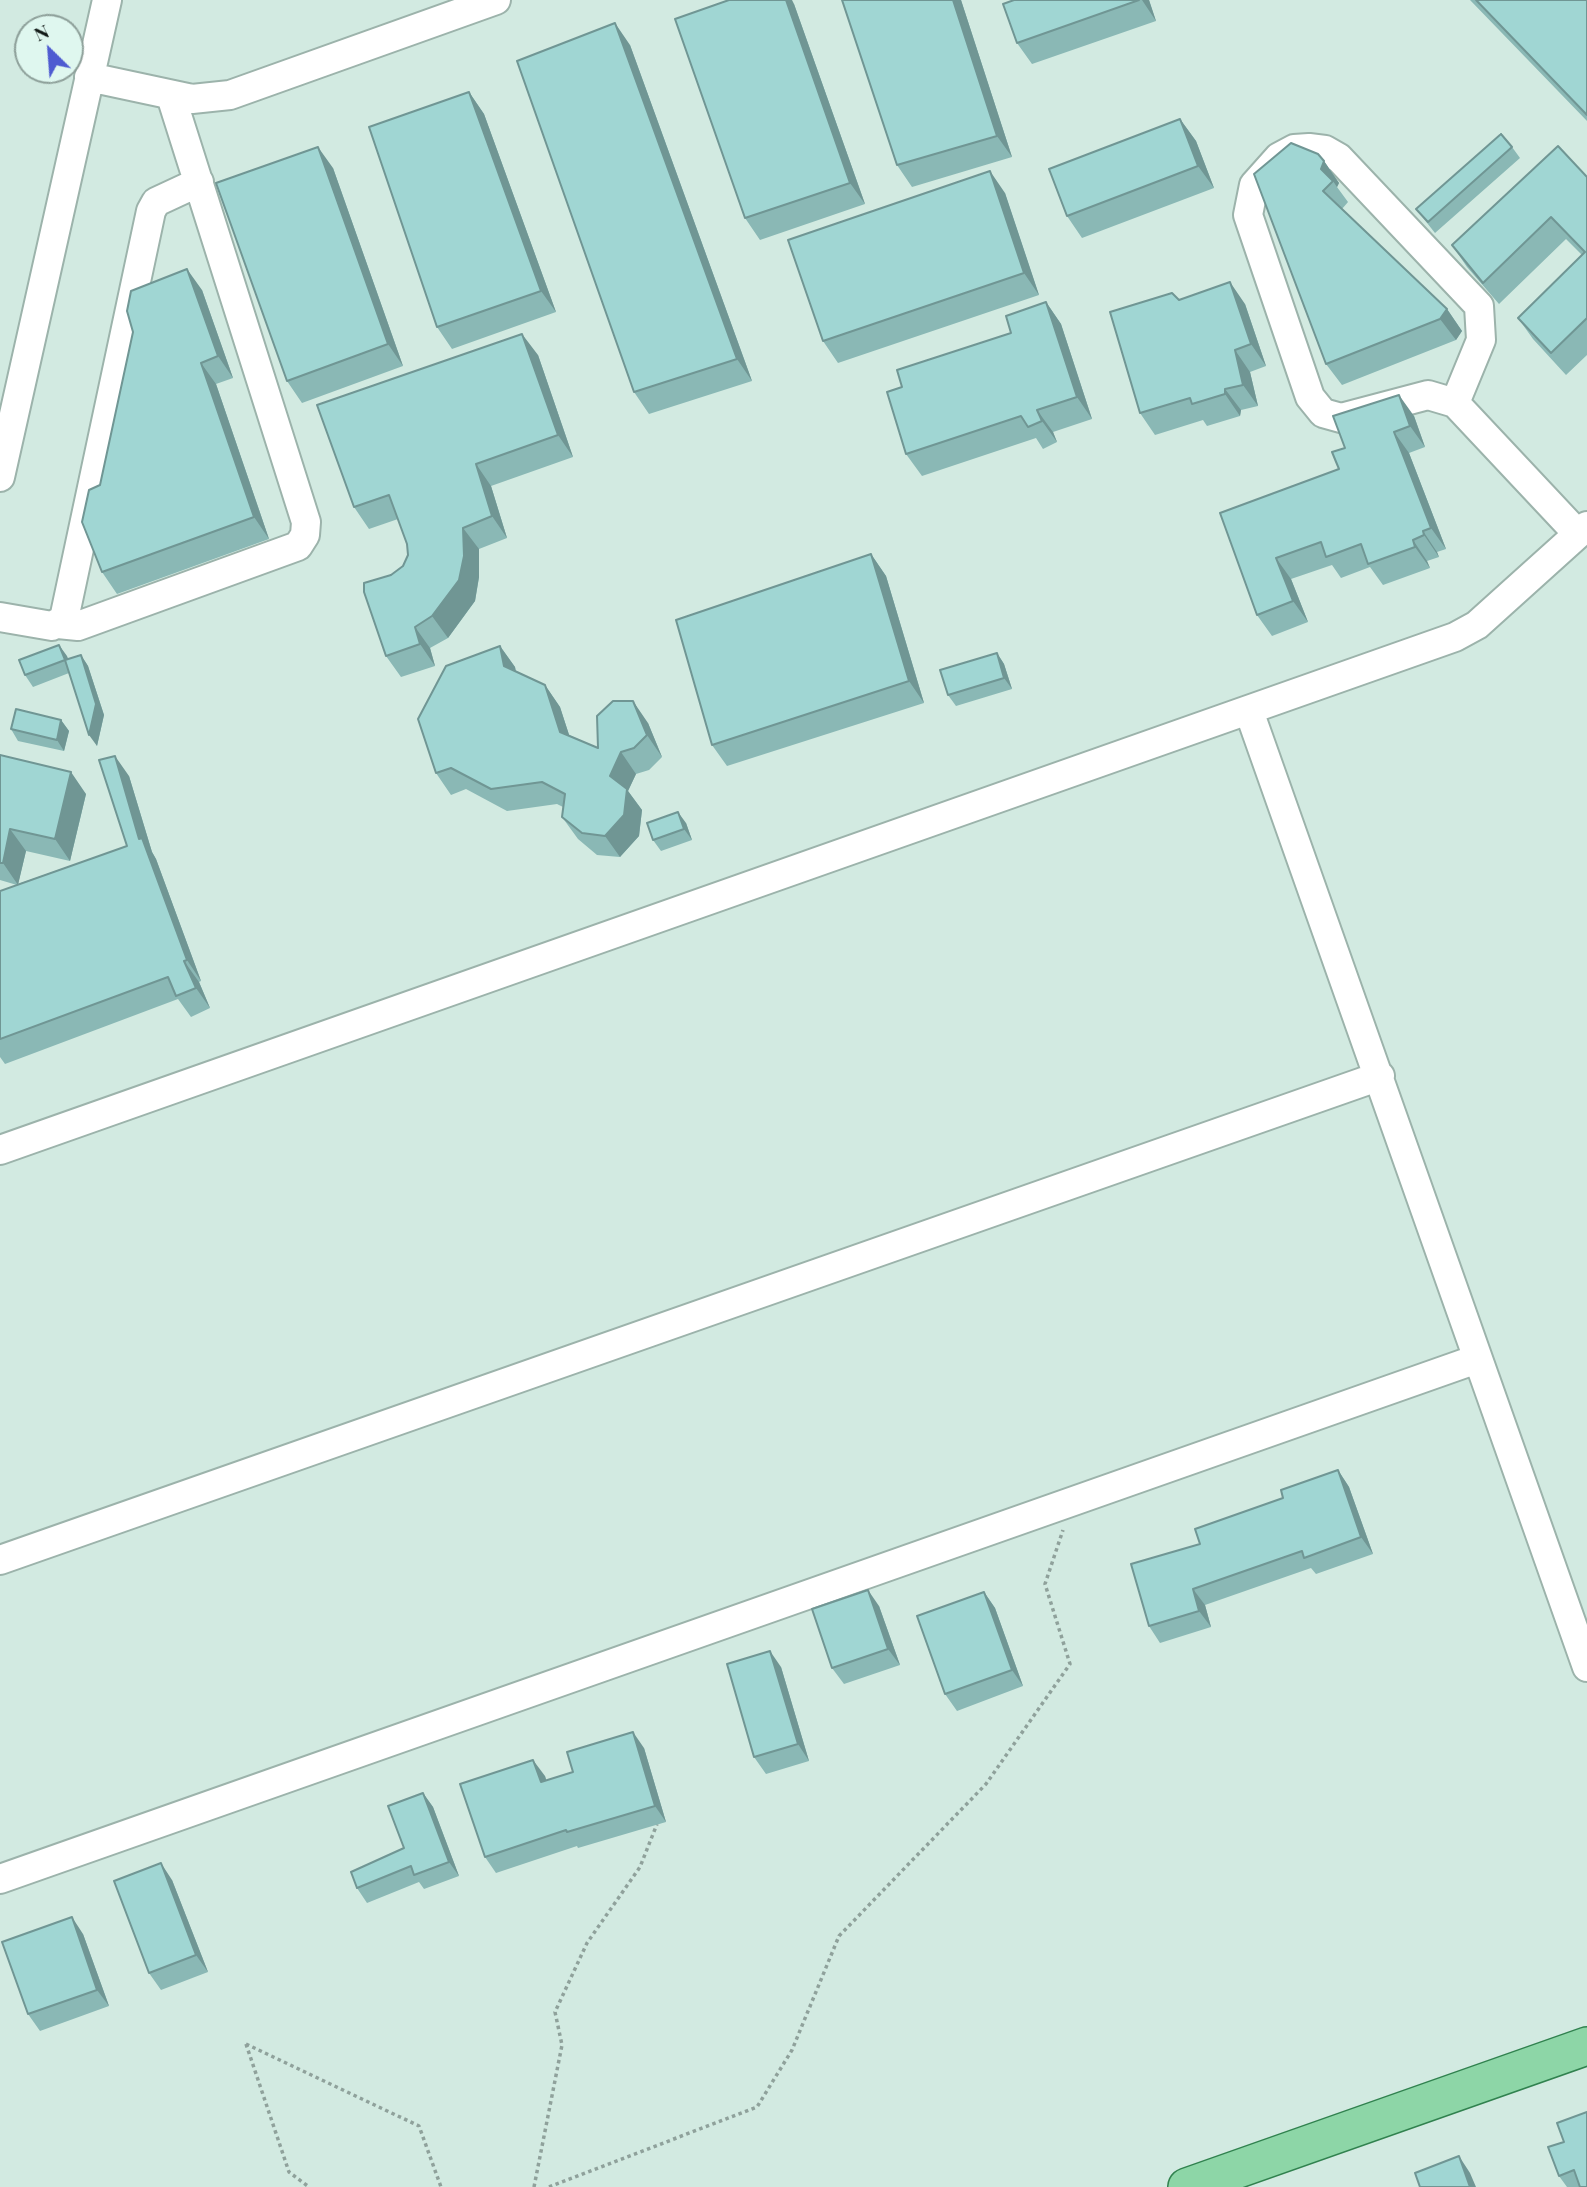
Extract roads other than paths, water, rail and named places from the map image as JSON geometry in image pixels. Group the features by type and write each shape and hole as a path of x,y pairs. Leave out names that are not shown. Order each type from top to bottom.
{"main road":[{"path":"1187,2187 1587,2046"}],"street":[{"path":"0,477 107,0"},
{"path":"89,77 192,99 230,95 496,0"},
{"path":"0,617 37,624 78,626 298,546 305,535 306,523 171,96"},
{"path":"0,1150 1249,711 1455,637 1477,625 1582,530 1455,403 1428,395 1341,418 1322,413 1310,397 1248,215 1254,185 1279,157 1294,149 1325,150 1339,158 1479,306 1481,340 1455,403"},
{"path":"58,624 64,619 151,211 156,202 199,183"},
{"path":"1249,711 1587,1667"},
{"path":"0,1560 1380,1076"},
{"path":"0,1879 1477,1359"}]}
